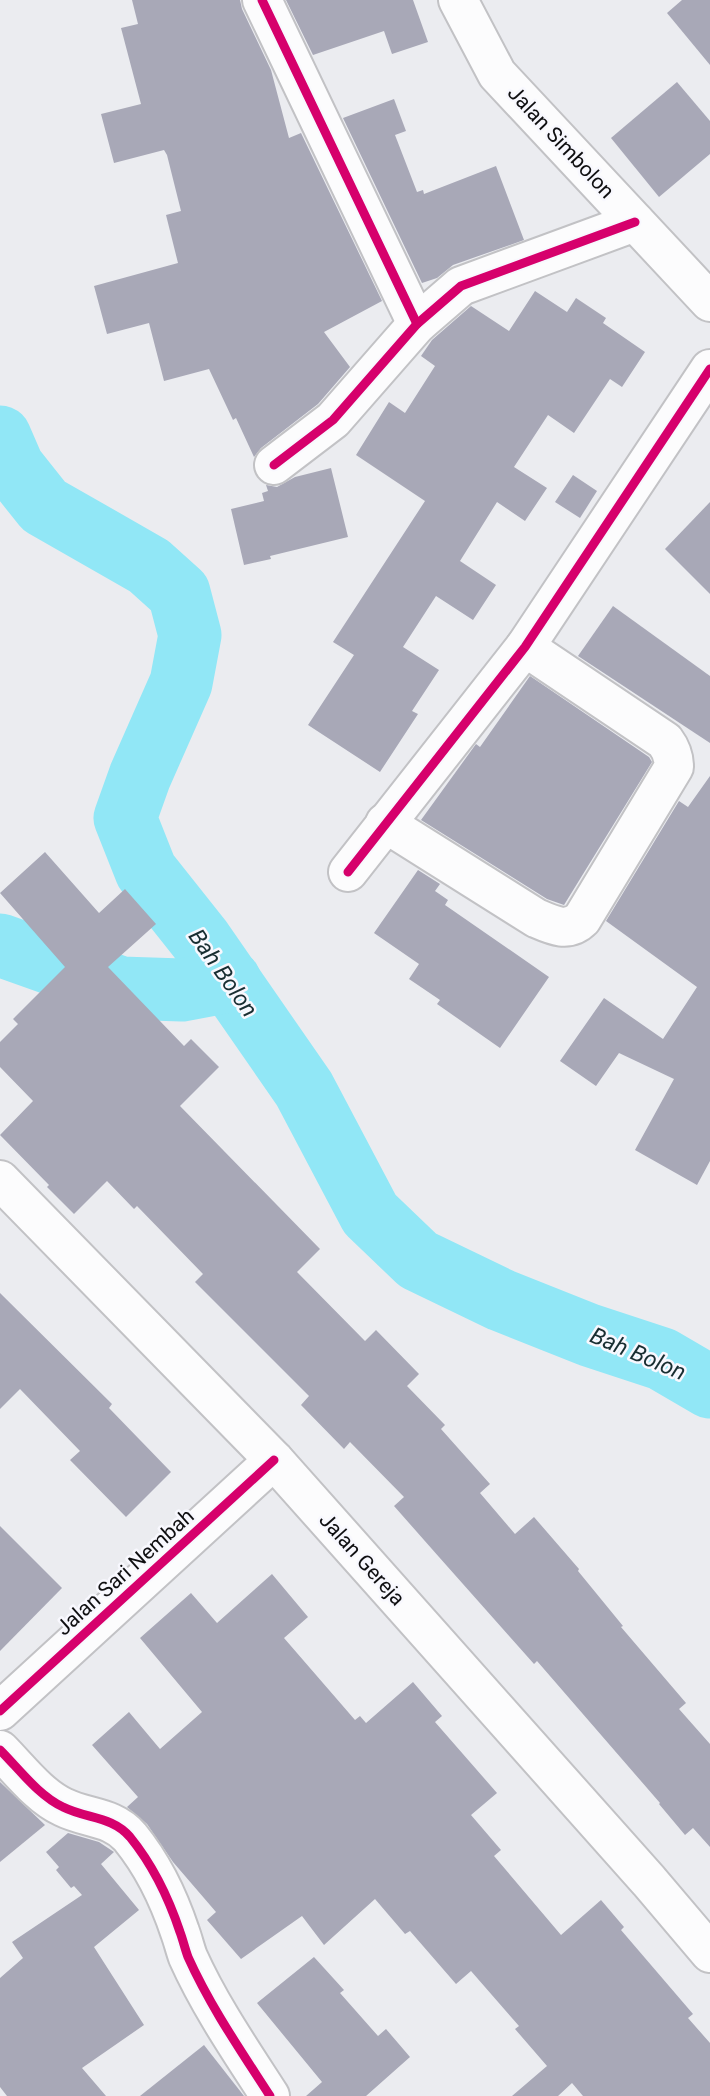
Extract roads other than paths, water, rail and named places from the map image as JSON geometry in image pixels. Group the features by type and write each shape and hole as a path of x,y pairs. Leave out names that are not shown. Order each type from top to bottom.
{"street":[{"path":"262,0 417,324"},
{"name":"Jalan Simbolon","path":"458,0 497,74 710,302"},
{"path":"274,465 333,420 417,324 461,286 635,222"},
{"path":"348,872 525,647 710,369"},
{"path":"385,823 536,918 555,926 575,926 582,919 674,767 673,753 665,741 525,647"},
{"name":"Jalan Gereja","path":"0,1180 274,1460 710,1953"},
{"name":"Jalan Sari Nembah","path":"0,1710 274,1460"},
{"path":"0,1750 47,1797 61,1807 105,1819 128,1835 159,1883 180,1931 187,1955 211,2003 270,2096"}],"waterway":[{"name":"Bah Bolon","path":"0,437 13,467 44,506 149,566 179,593 190,635 181,683 140,776 125,818 146,871 200,939 304,1089 370,1214 418,1260 501,1300 589,1335 662,1359 710,1387"},
{"path":"0,945 121,988 182,990 230,981"}]}
